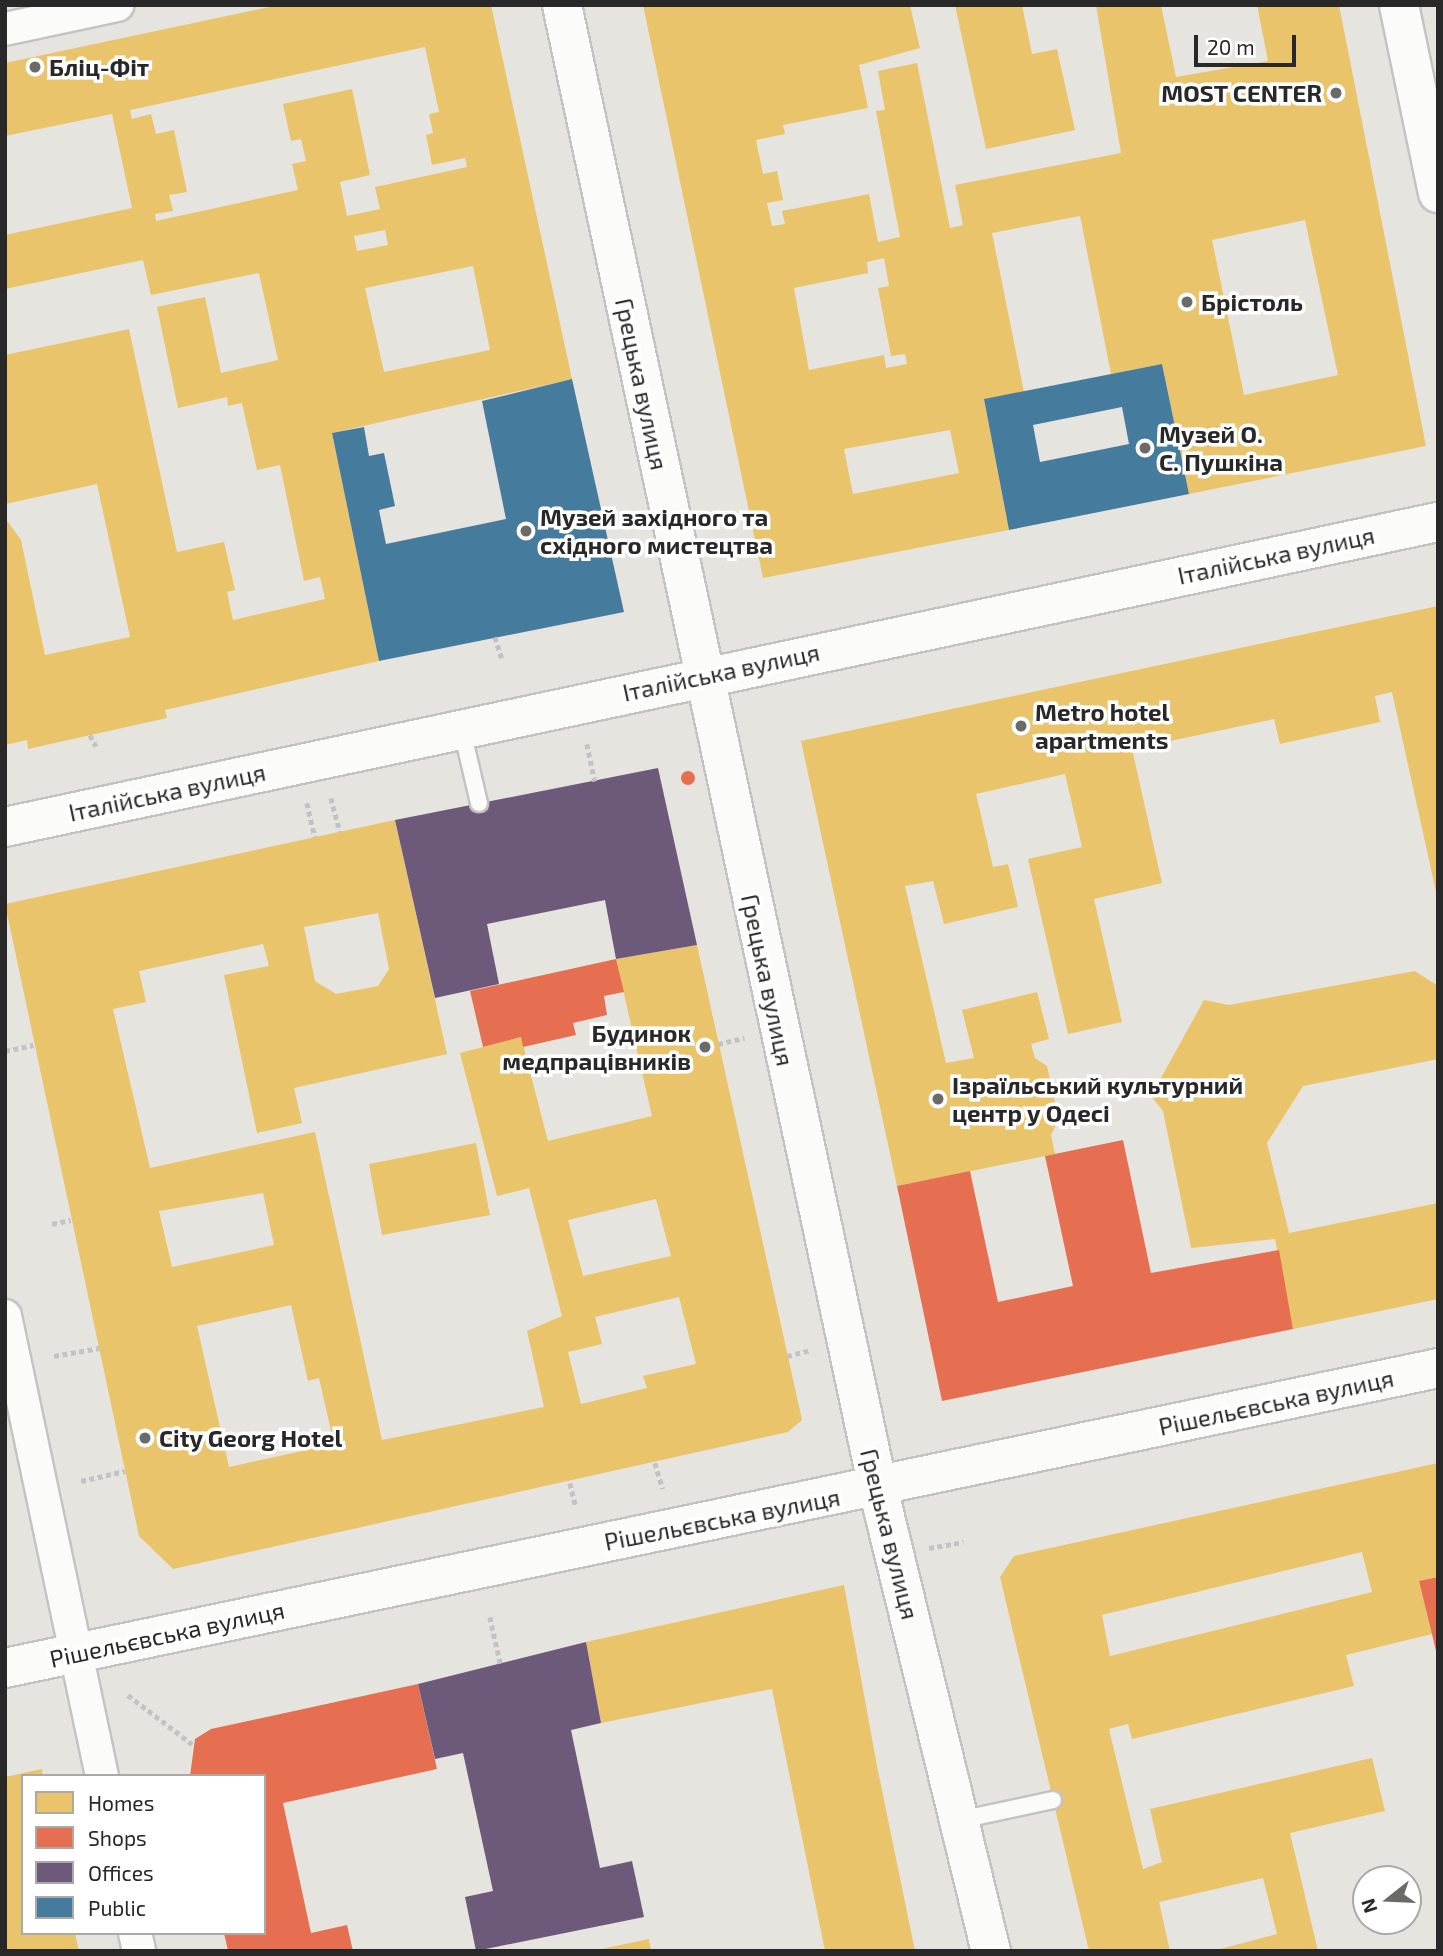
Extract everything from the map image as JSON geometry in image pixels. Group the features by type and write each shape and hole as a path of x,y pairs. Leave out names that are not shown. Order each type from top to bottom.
{"street":[{"path":"5,29 117,5"},
{"name":"Грецька вулиця","path":"562,5 702,678 878,1488 992,1951"},
{"path":"1399,5 1438,193"},
{"name":"Італійська вулиця","path":"5,827 462,727 1438,522"},
{"path":"5,1317 102,1774"},
{"name":"Рішельєвська вулиця","path":"5,1668 878,1488 1438,1368"}],"lane":[{"path":"462,727 479,803"},
{"path":"960,1820 1053,1800"}],"path":[{"path":"495,637 502,659"},
{"path":"90,735 96,746"},
{"path":"587,744 595,781"},
{"path":"331,798 340,831"},
{"path":"307,803 315,837"},
{"path":"718,1044 744,1038"},
{"path":"5,1051 33,1045"},
{"path":"52,1224 71,1220"},
{"path":"54,1356 99,1348"},
{"path":"787,1356 811,1350"},
{"path":"655,1463 663,1489"},
{"path":"82,1481 125,1471"},
{"path":"570,1483 576,1507"},
{"path":"490,1617 501,1666"},
{"path":"128,1695 191,1744"}],"building: Homes":[{"path":"279,5 491,5 572,379 332,433 379,661 165,710 167,718 28,749 27,740 5,745 5,518 21,540 45,655 130,637 97,484 5,504 5,355 129,329 177,552 224,542 235,590 227,592 233,620 325,599 320,577 304,581 280,465 257,470 242,403 228,406 227,397 178,408 157,307 205,297 221,373 278,360 259,273 151,295 143,260 5,289 5,235 132,208 112,114 5,136 5,63","holes":["425,47 439,112 429,114 433,133 426,135 432,165 465,158 467,167 375,187 380,209 347,216 340,182 370,175 352,89 283,104 291,141 301,139 306,161 292,164 298,190 156,221 155,214 173,211 169,195 187,192 174,130 156,134 151,114 132,119 130,110","385,230 388,245 357,251 354,236","473,266 490,350 384,372 365,288"]},
{"path":"643,5 910,5 920,48 859,65 868,108 783,125 785,134 756,140 763,174 777,171 783,200 767,203 772,226 785,224 782,211 869,194 878,242 900,237 876,111 885,110 878,71 917,63 950,228 963,225 955,185 1121,153 1096,5 1161,5 1176,77 1268,61 1257,5 1339,5 1426,446 1189,494 1162,364 1111,374 1080,216 992,233 1024,392 984,399 1009,530 763,578","holes":["1305,220 1338,375 1244,395 1212,240","884,258 889,286 878,288 891,356 905,354 907,364 886,368 884,355 809,370 794,288 868,273 867,262","950,430 959,473 853,494 844,449"]},
{"path":"955,5 1022,5 1032,54 1057,49 1075,130 986,149"},
{"path":"1438,606 1438,901 1392,692 1375,696 1380,722 1280,744 1274,719 1132,749 1162,883 1094,899 1122,1022 1068,1034 1028,859 1082,847 1065,774 976,794 993,867 1008,864 1018,907 944,924 933,881 905,886 946,1063 974,1058 962,1010 1037,992 1049,1039 1031,1044 1035,1058 1047,1066 1059,1119 1051,1135 1055,1154 897,1186 801,741"},
{"path":"395,820 447,1054 294,1088 302,1123 257,1133 224,975 269,966 263,944 139,971 146,1002 113,1009 150,1168 315,1132 382,1440 544,1407 527,1331 562,1316 529,1188 497,1196 460,1053 521,1037 548,1141 652,1116 616,959 697,945 802,1420 788,1432 173,1569 139,1536 5,904","holes":["378,913 389,969 378,986 336,994 315,981 304,927","263,1193 274,1245 172,1267 159,1211","656,1199 671,1256 583,1276 568,1220","679,1297 696,1364 643,1376 647,1388 581,1404 568,1352 602,1344 595,1317","291,1305 308,1381 319,1378 334,1444 229,1467 197,1326"]},
{"path":"1415,971 1438,986 1438,1059 1303,1086 1267,1143 1289,1233 1438,1203 1438,1299 1293,1329 1275,1239 1191,1248 1163,1111 1151,1096 1204,1000 1229,1005"},
{"path":"476,1143 490,1215 382,1235 369,1164"},
{"path":"1438,1463 1438,1577 1419,1581 1432,1634 1346,1655 1354,1686 1132,1739 1128,1724 1109,1729 1143,1869 1162,1862 1150,1809 1372,1758 1385,1811 1290,1833 1318,1951 1213,1951 1277,1934 1263,1878 1159,1902 1170,1951 1089,1951 1000,1577 1014,1556","holes":["1362,1552 1372,1592 1110,1656 1102,1615"]},
{"path":"844,1585 915,1951 825,1951 772,1689 601,1723 586,1642"},
{"path":"42,1769 43,1774 21,1774 21,1935 75,1935 79,1951 5,1951 5,1777"},
{"path":"649,1939 651,1951 597,1951 597,1950"}],"building: Shops":[{"path":"688,771 693,773 693,783 688,785 683,783 681,778 683,773"},
{"path":"616,959 624,992 604,996 607,1015 573,1023 576,1035 523,1047 521,1037 483,1047 470,991"},
{"path":"1123,1140 1151,1273 1279,1250 1293,1329 942,1401 897,1186 970,1171 998,1302 1073,1286 1045,1156"},
{"path":"1438,1577 1438,1655 1437,1655 1419,1581"},
{"path":"418,1684 437,1769 283,1803 311,1933 347,1925 353,1951 228,1951 224,1935 266,1935 266,1774 190,1774 195,1739 211,1729"}],"building: Offices":[{"path":"658,768 697,945 616,959 605,900 487,924 499,984 435,998 395,820"},
{"path":"586,1642 601,1723 571,1730 600,1868 632,1861 644,1917 476,1951 465,1897 493,1891 463,1753 435,1759 418,1684"}],"building: Public":[{"name":"Музей О. С. Пушкіна","path":"1162,364 1189,494 1009,530 984,399","holes":["1122,407 1129,444 1040,462 1033,425"]},
{"name":"Музей західного та східного мистецтва","path":"572,379 624,612 379,661 332,433 364,427 369,456 384,453 395,506 379,510 386,544 506,519 482,401"}],"place":[{"name":"Бліц-Фіт","path":"35,67"},
{"name":"MOST CENTER","path":"1336,93"},
{"name":"Брістоль","path":"1187,302"},
{"name":"Музей О. С. Пушкіна","path":"1145,448"},
{"name":"Музей західного та східного мистецтва","path":"526,531"},
{"name":"Metro hotel apartments","path":"1021,726"},
{"name":"Будинок медпрацівників","path":"705,1047"},
{"name":"Ізраїльський культурний центр у Одесі","path":"938,1099"},
{"name":"City Georg Hotel","path":"145,1438"}]}
